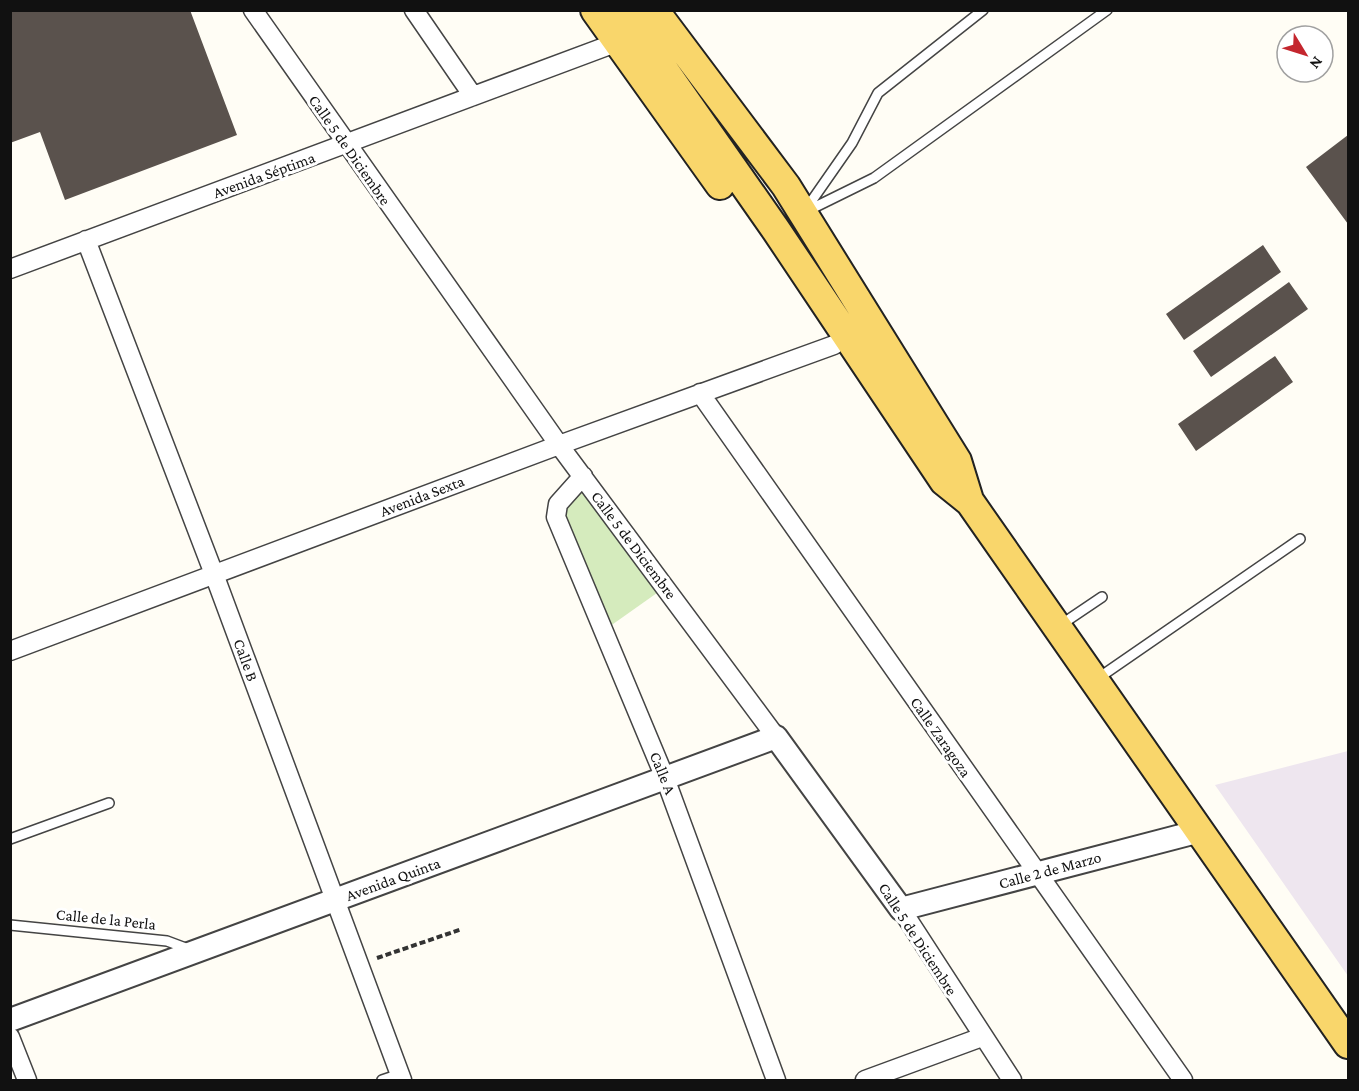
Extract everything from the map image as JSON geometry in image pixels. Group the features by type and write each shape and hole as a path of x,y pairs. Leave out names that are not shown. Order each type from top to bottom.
{"main road":[{"path":"595,10 916,464 944,481 970,502 1348,1044"},
{"path":"622,10 724,156 944,481"},
{"path":"654,10 786,186 957,461 970,502"},
{"path":"678,10 756,128 786,186"},
{"path":"724,156 778,216 786,219 803,213"}],"street":[{"name":"Calle 5 de Diciembre","path":"252,10 559,445 901,909 1012,1080"},
{"path":"414,10 473,96"},
{"name":"Avenida Séptima","path":"10,269 618,42"},
{"name":"Calle B","path":"86,240 214,574 401,1077"},
{"name":"Avenida Sexta","path":"10,651 559,445 834,345"},
{"name":"Calle Zaragoza","path":"700,393 1183,1080"},
{"name":"Calle A","path":"583,476 558,504 556,517 665,778 776,1080"},
{"name":"Avenida Quinta","path":"10,1020 776,737"},
{"name":"Calle 2 de Marzo","path":"901,909 1200,831"},
{"path":"10,1037 27,1080"},
{"path":"865,1080 982,1037"}],"lane":[{"path":"803,213 852,143 878,93 983,10"},
{"path":"803,213 874,178 1107,10"},
{"path":"1095,681 1300,539"},
{"path":"1056,626 1060,626 1102,597"},
{"path":"10,839 109,803"},
{"name":"Calle de la Perla","path":"10,925 167,941 196,951"},
{"path":"382,1080 401,1077"}],"path":[{"path":"359,965 462,929"}],"shaded area":[{"path":"1348,751 1348,976 1215,785"}],"green space":[{"path":"583,480 664,588 606,629 558,513"}],"building":[{"path":"10,10 190,10 237,135 65,200 40,132 10,143"},
{"path":"1348,135 1348,224 1306,167"},
{"path":"1263,245 1281,272 1184,340 1166,314"},
{"path":"1289,282 1308,309 1211,377 1193,351"},
{"path":"1275,356 1293,382 1196,451 1178,424"}]}
